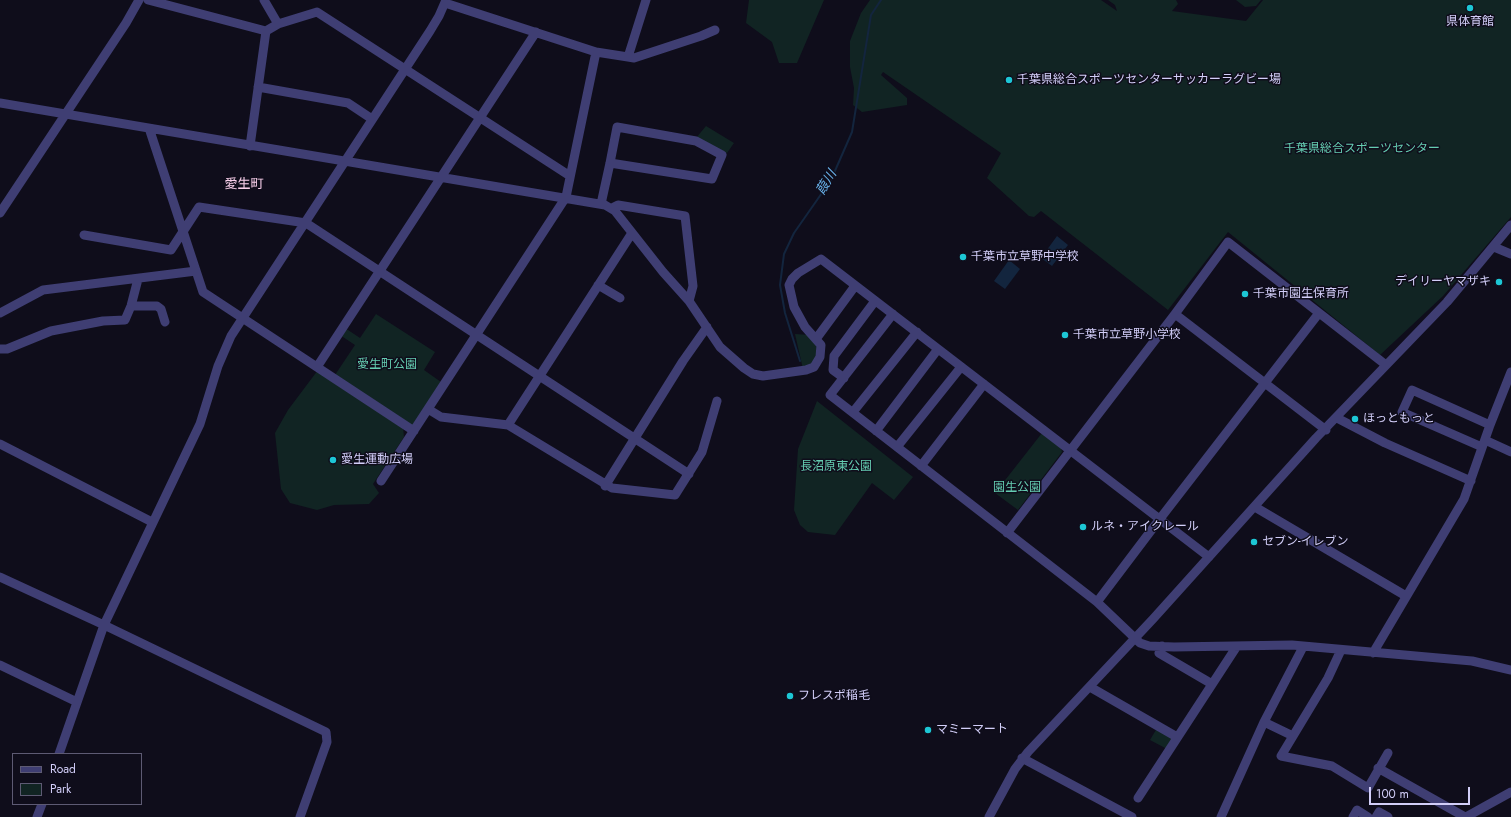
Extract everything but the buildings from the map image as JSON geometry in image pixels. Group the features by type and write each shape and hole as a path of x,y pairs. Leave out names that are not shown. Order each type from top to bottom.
{"street":[{"path":"0,214 126,23 139,0"},
{"path":"148,0 266,32"},
{"path":"264,0 278,24"},
{"path":"628,57 646,0"},
{"path":"59,753 104,625 200,424 220,360 231,336 306,223 439,16 445,2 596,52 634,58 715,30"},
{"path":"250,146 266,32 278,24 317,12 570,176"},
{"path":"317,367 536,32"},
{"path":"381,482 566,198 596,52"},
{"path":"258,87 348,103 372,119"},
{"path":"0,103 601,204 612,208 689,301 720,347 744,368 753,374 763,376 799,372 814,367 820,357 821,344 805,327 794,307 789,285 798,273 821,259 1209,557"},
{"path":"601,204 610,163 618,127 696,141 722,155 712,179 610,163"},
{"path":"149,128 203,292 414,431"},
{"path":"612,208 618,205 685,216 693,286 689,301"},
{"path":"84,235 171,250 199,208 306,223 689,474"},
{"path":"989,817 1022,758 1135,639 1386,365 1447,302 1511,225"},
{"path":"508,425 632,233"},
{"path":"1007,533 1228,242 1386,365"},
{"path":"1494,247 1511,254"},
{"path":"0,313 43,290 196,271"},
{"path":"0,350 8,349 51,331 103,321 125,320 131,306 138,279"},
{"path":"598,285 620,298"},
{"path":"816,339 855,286"},
{"path":"844,378 833,370 834,356 875,301"},
{"path":"131,306 157,306 161,309 165,322"},
{"path":"893,314 830,395 1097,602 1140,643 1149,646 1292,645 1472,661 1511,670"},
{"path":"1174,314 1326,430"},
{"path":"1097,602 1320,314"},
{"path":"605,486 707,327"},
{"path":"853,412 916,332"},
{"path":"876,431 938,348"},
{"path":"897,448 961,367"},
{"path":"1373,653 1458,510 1510,376"},
{"path":"921,466 984,384"},
{"path":"1490,425 1412,390 1402,412 1511,452"},
{"path":"428,409 441,417 508,425 605,486 675,495 702,452 717,401"},
{"path":"1337,418 1385,443 1470,481"},
{"path":"0,444 152,522"},
{"path":"1255,507 1406,596"},
{"path":"0,577 104,625 326,732 327,742 300,817"},
{"path":"1162,646 1159,653 1212,684"},
{"path":"1138,798 1237,646"},
{"path":"1221,817 1264,722 1272,710 1303,647"},
{"path":"1341,650 1328,678 1281,756 1332,766 1368,788 1378,768 1388,753"},
{"path":"0,665 77,702"},
{"path":"1090,687 1178,737"},
{"path":"1264,722 1293,736"},
{"path":"1022,758 1132,817"},
{"path":"1378,768 1466,817 1511,792"},
{"path":"37,817 42,805"},
{"path":"1353,817 1357,810 1368,817"},
{"path":"1376,817 1379,812 1388,817"}],"green space":[{"path":"749,0 824,0 797,63 779,63 772,42 746,23"},
{"name":"千葉県総合スポーツセンター","path":"870,0 1101,0 1117,11 1115,5 1108,0 1176,0 1178,4 1172,11 1246,21 1263,0 1511,0 1511,217 1443,296 1380,355 1228,232 1168,310 1041,211 1034,217 1029,216 987,178 1001,153 883,72 881,75 907,98 907,105 862,112 853,105 854,88 850,67 850,41 861,13"},
{"path":"1236,0 1261,0 1256,6 1245,7"},
{"path":"706,126 734,143 727,153 696,138"},
{"name":"愛生町公園","path":"376,314 435,352 424,370 441,382 413,426 335,375 355,345 340,335 345,328 360,338"},
{"path":"795,334 810,335 817,347 817,357 812,364 803,369"},
{"name":"愛生運動広場","path":"318,370 403,427 404,437 373,484 379,493 369,504 334,505 317,510 290,503 281,489 275,433 288,410"},
{"name":"長沼原東公園","path":"817,401 913,477 894,500 872,483 835,535 808,532 800,525 794,510 798,449"},
{"name":"園生公園","path":"1042,433 1061,448 1062,452 1018,510 995,493"},
{"path":"1157,728 1173,737 1167,749 1150,740"}],"water":[{"path":"1057,236 1068,245 1052,266 1041,258"},
{"path":"1009,260 1020,269 1005,289 994,281"}],"waterway":[{"name":"葭川","path":"800,361 785,313 780,285 784,254 794,233 831,180 852,132 871,15 881,0"}],"place":[{"name":"県体育館","path":"1470,8"},
{"name":"千葉県総合スポーツセンターサッカーラグビー場","path":"1009,80"},
{"name":"千葉市立草野中学校","path":"963,257"},
{"name":"デイリーヤマザキ","path":"1499,282"},
{"name":"千葉市園生保育所","path":"1245,294"},
{"name":"千葉市立草野小学校","path":"1065,335"},
{"name":"ほっともっと","path":"1355,419"},
{"name":"愛生運動広場","path":"333,460"},
{"name":"ルネ・アイクレール","path":"1083,527"},
{"name":"セブン-イレブン","path":"1254,542"},
{"name":"フレスポ稲毛","path":"790,696"},
{"name":"マミーマート","path":"928,730"}],"district":[{"name":"愛生町","path":"244,185"}]}
